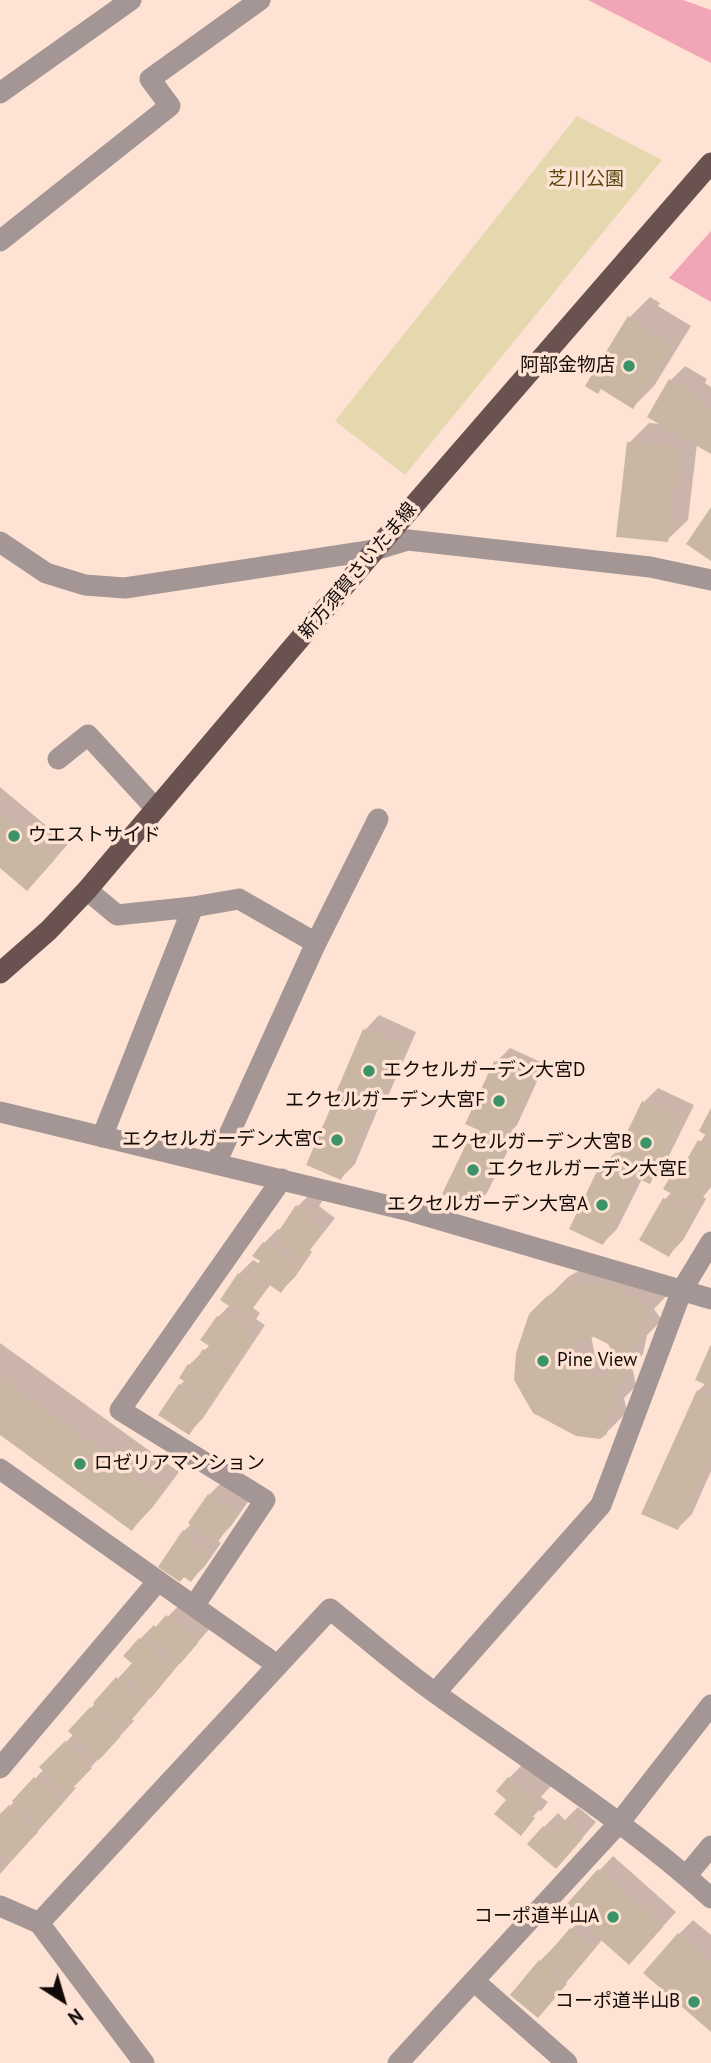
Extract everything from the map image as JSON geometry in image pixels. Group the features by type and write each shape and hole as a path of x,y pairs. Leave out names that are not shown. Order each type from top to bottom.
{"main road":[{"name":"新方須賀さいたま線","path":"0,973 49,930 87,890 375,550 709,165"}],"street":[{"path":"0,93 131,0"},
{"path":"0,242 170,106 150,79 260,0"},
{"path":"0,542 46,573 85,585 125,588 375,550 408,540 650,567 711,580"},
{"path":"58,759 88,735 156,809"},
{"path":"216,1163 316,943 378,819"},
{"path":"87,890 117,915 239,899 316,943"},
{"path":"102,1137 192,907"},
{"path":"3,1118 216,1163 406,1210 711,1298"},
{"path":"194,1606 265,1500 120,1410 282,1179"},
{"path":"435,1693 601,1505 682,1290 711,1242"},
{"path":"0,1469 277,1665"},
{"path":"0,1768 158,1581"},
{"path":"39,1923 330,1609 435,1693 620,1823 711,1898"},
{"path":"398,2063 620,1823 711,1705"},
{"path":"686,1876 711,1846"},
{"path":"0,1906 39,1923 144,2063"},
{"path":"474,1981 567,2063"}],"green space":[{"name":"芝川公園","path":"577,116 662,160 405,475 335,421"}],"shaded area":[{"path":"588,0 683,0 711,10 711,63"},
{"path":"711,231 711,302 669,278"}],"building":[{"name":"阿部金物店","path":"628,316 641,324 639,327 672,347 633,409 601,389 598,394 585,386"},
{"path":"669,379 694,394 692,398 711,409 711,454 647,417"},
{"path":"627,442 679,448 668,542 616,537"},
{"path":"711,507 711,561 686,544"},
{"name":"ウエストサイド","path":"0,813 55,859 27,891 0,868"},
{"name":"エクセルガーデン大宮D","path":"363,1029 403,1046 374,1112 335,1095"},
{"name":"エクセルガーデン大宮F","path":"494,1061 532,1079 503,1141 465,1124"},
{"name":"エクセルガーデン大宮C","path":"334,1100 369,1115 341,1180 306,1165"},
{"name":"エクセルガーデン大宮B","path":"642,1101 681,1120 650,1184 611,1166"},
{"path":"711,1108 711,1138 699,1131"},
{"name":"エクセルガーデン大宮E","path":"472,1132 504,1147 473,1209 442,1194"},
{"path":"698,1140 711,1147 711,1186 681,1170"},
{"name":"エクセルガーデン大宮A","path":"600,1165 635,1182 603,1245 569,1229"},
{"path":"675,1168 707,1187 695,1207 663,1189"},
{"path":"663,1198 693,1214 669,1257 639,1240"},
{"path":"296,1205 310,1215 306,1221 322,1233 303,1259 283,1245 278,1232"},
{"path":"263,1242 299,1267 281,1293 252,1273 260,1261 252,1256"},
{"path":"238,1273 264,1290 246,1317 220,1300"},
{"name":"Pine View","path":"580,1284 615,1289 629,1295 653,1313 635,1331 643,1342 633,1347 627,1355 623,1377 613,1388 617,1408 603,1414 607,1434 600,1439 576,1436 533,1413 514,1380 516,1353 529,1314 546,1297 563,1287","holes":["594,1337 608,1344 613,1363 603,1377 589,1380 574,1372 570,1357 578,1342"]},
{"path":"226,1314 247,1328 243,1334 252,1340 236,1364 200,1340 217,1316 223,1319"},
{"path":"711,1344 711,1387 695,1380"},
{"path":"203,1349 234,1368 214,1400 179,1378 188,1364 192,1366"},
{"name":"ロゼリアマンション","path":"0,1378 159,1493 132,1531 0,1435"},
{"path":"179,1384 210,1404 189,1435 158,1415"},
{"path":"697,1390 711,1397 711,1457 678,1530 641,1514"},
{"path":"208,1494 238,1514 217,1543 188,1523"},
{"path":"183,1530 195,1538 190,1546 208,1558 191,1582 184,1577 180,1582 158,1567"},
{"path":"166,1615 198,1643 180,1664 147,1637"},
{"path":"139,1638 175,1669 151,1698 123,1675 133,1664 123,1656"},
{"path":"116,1677 147,1702 123,1729 93,1703"},
{"path":"90,1707 121,1736 99,1760 68,1731"},
{"path":"65,1741 92,1768 67,1794 39,1767"},
{"path":"34,1777 63,1803 41,1827 12,1801"},
{"path":"508,1777 538,1801 528,1812 535,1818 521,1836 494,1814 506,1800 496,1791"},
{"path":"9,1805 38,1832 12,1860 0,1849 0,1814"},
{"path":"563,1820 583,1838 556,1869 527,1844 543,1826 551,1833"},
{"name":"コーポ道半山A","path":"598,1869 663,1927 629,1965 564,1907"},
{"path":"570,1928 595,1948 569,1979 544,1959"},
{"name":"コーポ道半山B","path":"678,1933 711,1961 711,2032 643,1973"},
{"path":"539,1960 567,1984 538,2018 510,1995"}],"place":[{"name":"阿部金物店","path":"629,366"},
{"name":"ウエストサイド","path":"14,836"},
{"name":"エクセルガーデン大宮D","path":"369,1071"},
{"name":"エクセルガーデン大宮F","path":"499,1101"},
{"name":"エクセルガーデン大宮C","path":"337,1140"},
{"name":"エクセルガーデン大宮B","path":"646,1143"},
{"name":"エクセルガーデン大宮E","path":"473,1170"},
{"name":"エクセルガーデン大宮A","path":"602,1205"},
{"name":"Pine View","path":"543,1361"},
{"name":"ロゼリアマンション","path":"80,1464"},
{"name":"コーポ道半山A","path":"613,1917"},
{"name":"コーポ道半山B","path":"694,2002"}]}
